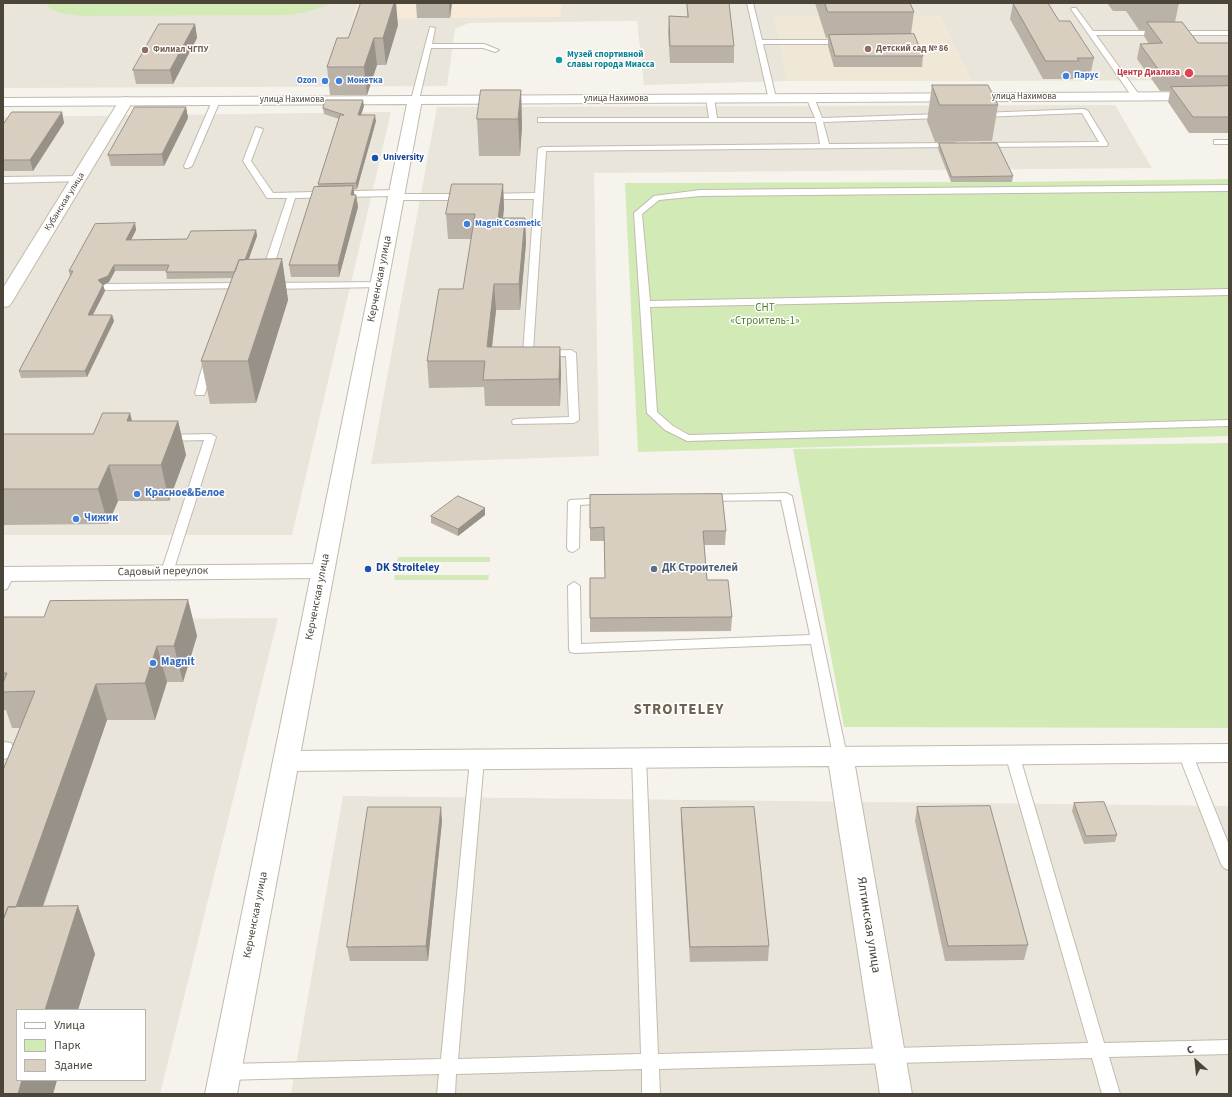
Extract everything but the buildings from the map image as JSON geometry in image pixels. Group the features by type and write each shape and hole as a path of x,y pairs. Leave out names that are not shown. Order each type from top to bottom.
{"street":[{"name":"улица Нахимова","path":"3,102 1229,96"},
{"name":"Керченская улица","path":"223,1083 415,100"},
{"name":"Кубанская улица","path":"3,302 126,101"},
{"name":"Садовый переулок","path":"5,578 167,572 324,571"},
{"path":"286,761 1229,753"},
{"name":"Ялтинская улица","path":"840,756 896,1094"}],"lane":[{"path":"750,3 772,98"},
{"path":"1074,9 1136,96"},
{"path":"415,100 432,28"},
{"path":"1092,33 1229,33"},
{"path":"759,42 854,42"},
{"path":"427,46 484,46 495,50"},
{"path":"810,97 820,120 825,146"},
{"path":"710,98 713,120"},
{"path":"188,166 216,101"},
{"path":"976,115 1084,111 1104,144 976,145"},
{"path":"542,120 820,120 952,116"},
{"path":"259,129 247,161 270,196 539,196"},
{"path":"1216,142 1229,142"},
{"path":"517,422 574,420 571,353 528,354 542,149 960,145"},
{"path":"3,180 79,179"},
{"path":"1229,188 700,193 657,198 638,213 652,413 669,428 687,438 1229,423"},
{"path":"292,196 262,286 379,285"},
{"path":"229,299 234,286"},
{"path":"106,287 255,286"},
{"path":"645,304 1229,292"},
{"path":"200,393 213,350"},
{"path":"156,438 211,437 167,572"},
{"path":"695,499 786,496 817,639 840,756"},
{"path":"573,548 574,502 619,501"},
{"path":"574,586 575,649 817,639"},
{"path":"3,747 6,747 3,754"},
{"path":"1185,753 1229,864"},
{"path":"1012,754 1111,1094"},
{"path":"639,757 650,1094"},
{"path":"446,1094 477,759"},
{"path":"223,1083 449,1066 1229,1047"}],"shaded area":[{"path":"3,3 1229,3 1229,80 971,81 940,16 774,16 788,81 644,85 637,21 469,23 455,29 447,86 3,88"},
{"path":"357,3 562,3 560,17 352,19"},
{"name":"Детский сад № 86","path":"773,16 940,16 971,81 788,81"},
{"path":"1115,105 1152,168 594,173 599,456 371,464 437,107"},
{"path":"391,112 292,535 3,535 3,117"},
{"path":"278,618 160,1094 3,1094 3,620"},
{"path":"343,796 1229,806 1229,1094 291,1094"}],"green space":[{"path":"46,3 333,3 306,12 288,15 80,16 56,11 49,7"},
{"name":"СНТ «Строитель-1»","path":"1229,179 1229,436 638,452 625,183 1012,182"},
{"path":"1229,443 1229,728 844,727 793,449"},
{"path":"398,557 490,557 490,562 397,562"},
{"path":"395,575 489,575 488,580 394,580"}],"place":[{"name":"Детский сад № 86","path":"868,49"},
{"name":"Филиал ЧГПУ","path":"145,50"},
{"name":"Музей спортивной славы города Миасса","path":"559,60"},
{"name":"Центр Диализа","path":"1189,73"},
{"name":"Парус","path":"1066,76"},
{"name":"Ozon","path":"325,81"},
{"name":"Монетка","path":"339,81"},
{"name":"University","path":"375,158"},
{"name":"Magnit Cosmetic","path":"467,224"},
{"name":"Красное&Белое","path":"137,494"},
{"name":"Чижик","path":"76,519"},
{"name":"DK Stroiteley","path":"368,569"},
{"name":"ДК Строителей","path":"654,569"},
{"name":"Magnit","path":"153,663"}],"district":[{"name":"STROITELEY","path":"679,711"}]}
